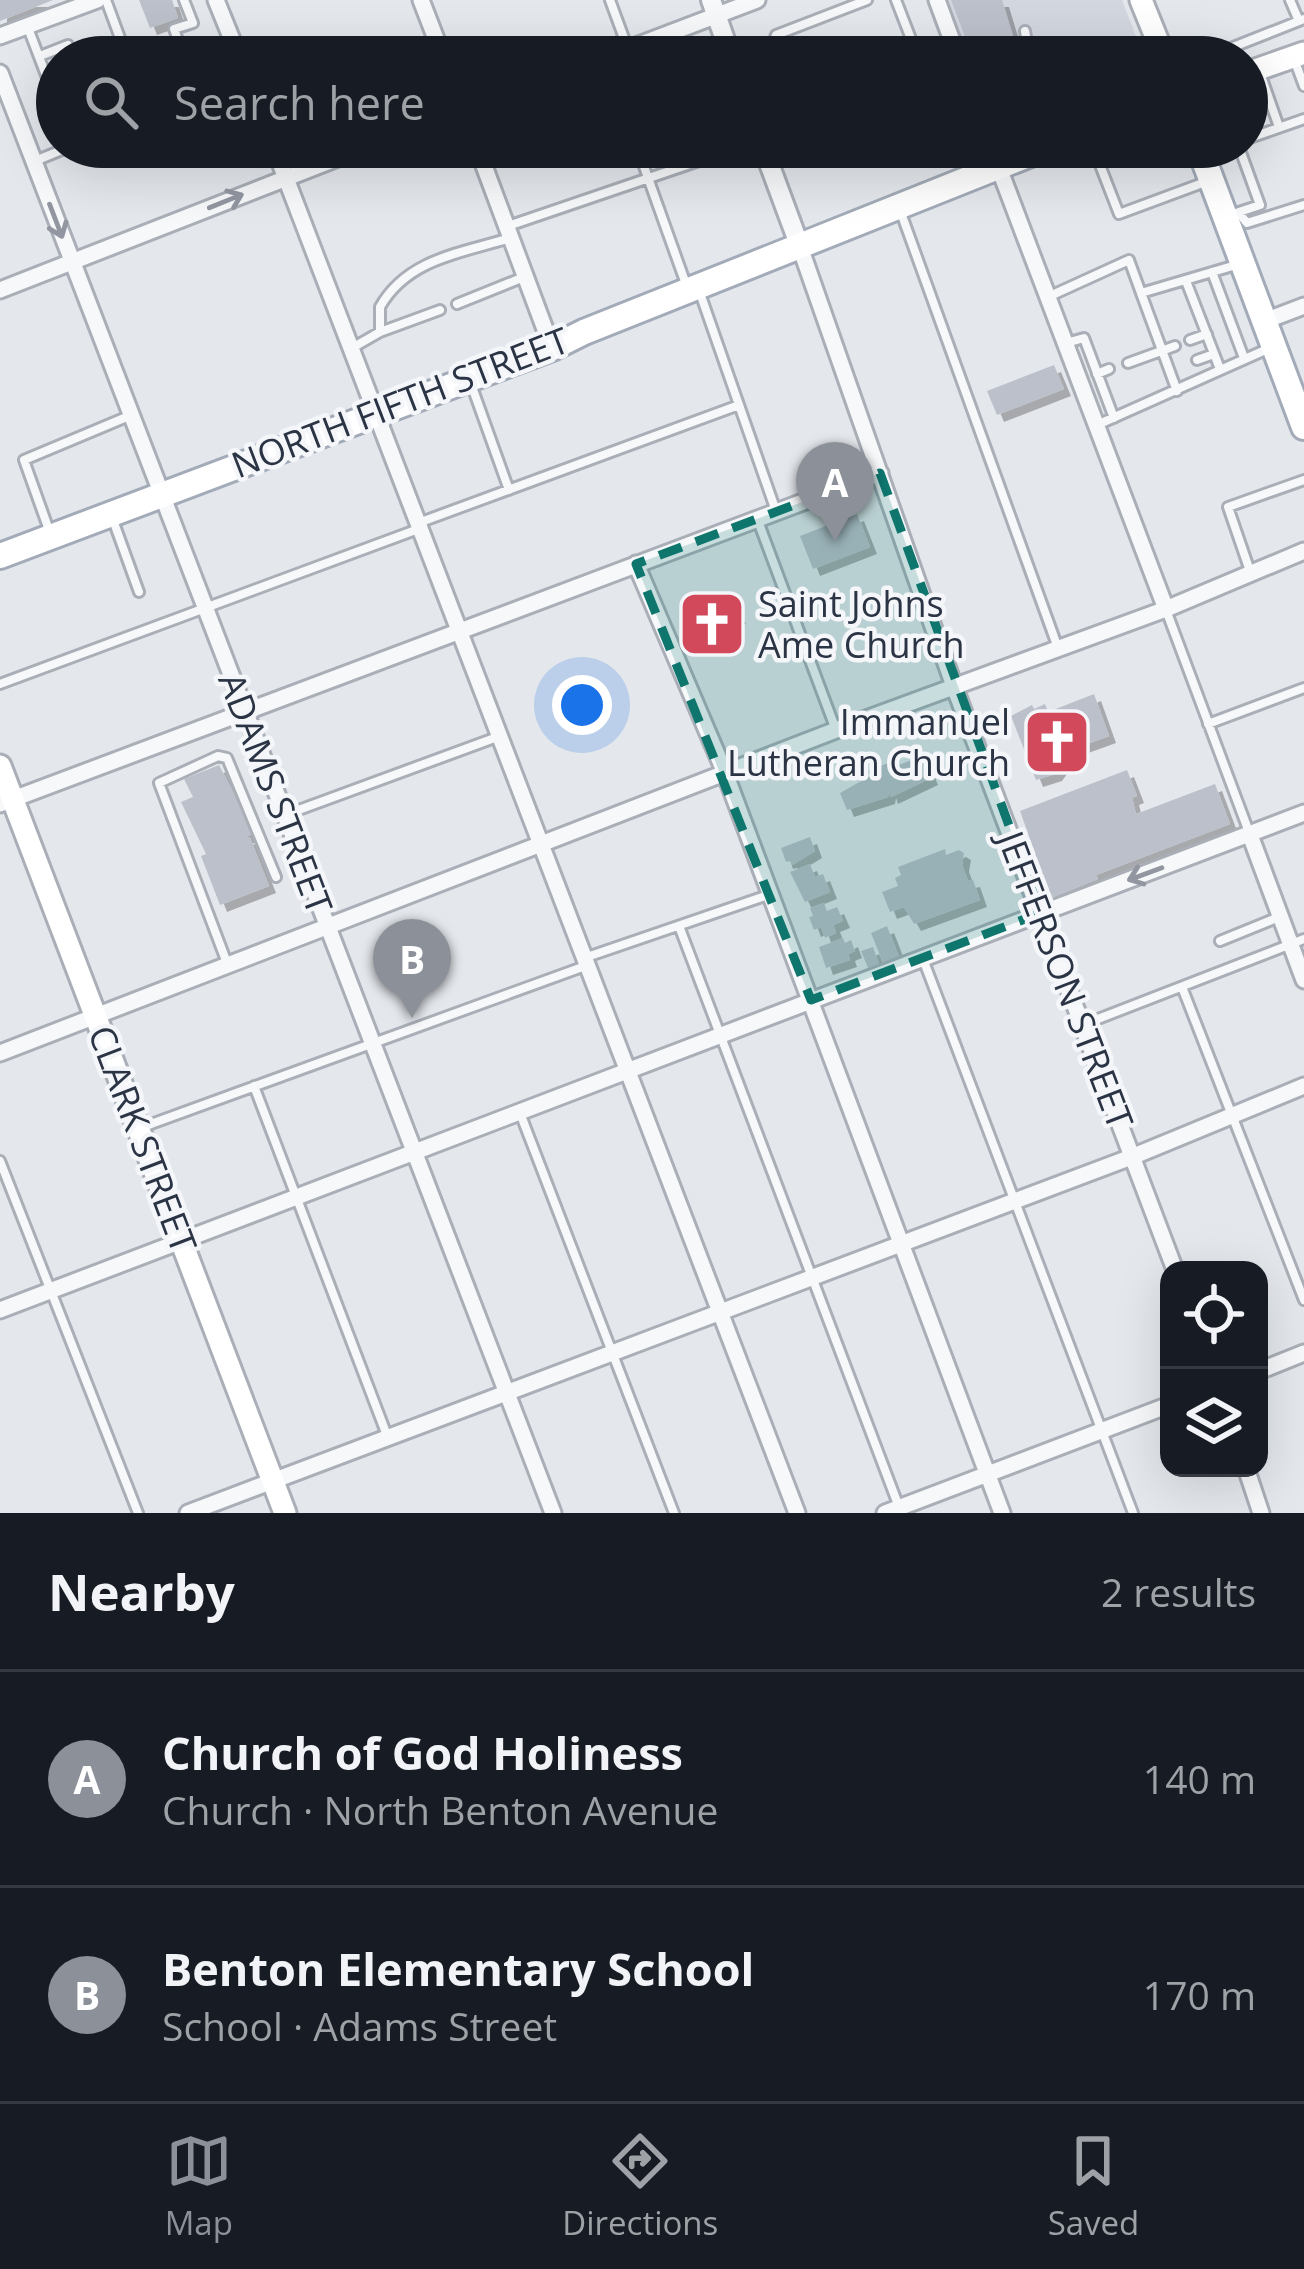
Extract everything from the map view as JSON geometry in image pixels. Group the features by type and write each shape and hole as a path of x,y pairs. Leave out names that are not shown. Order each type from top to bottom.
{"main road":[{"path":"1141,0 1155,36"},
{"path":"1268,66 1298,55"},
{"name":"NORTH FIFTH STREET","path":"0,556 552,348 899,207 974,168"},
{"path":"1207,168 1232,215 1243,264 1304,427"},
{"name":"CLARK STREET","path":"0,766 7,802 96,1016 285,1513"}],"street":[{"path":"0,36 101,0"},
{"path":"217,0 231,36"},
{"path":"655,36 713,8 757,0"},
{"path":"937,0 950,36"},
{"path":"424,1 436,36"},
{"name":"ADAMS STREET","path":"0,73 554,1513"},
{"path":"282,168 797,1513"},
{"path":"0,290 312,168"},
{"path":"485,168 552,348"},
{"name":"JEFFERSON STREET","path":"771,168 955,689 1172,1261"},
{"path":"999,168 1166,609"},
{"path":"1265,321 1304,306"},
{"path":"7,802 880,473"},
{"path":"0,1053 725,772 1166,609 1304,551"},
{"path":"636,564 725,772 1002,1513"},
{"path":"0,1310 1304,814"},
{"path":"1250,835 1280,916 1298,942 1304,980"},
{"path":"188,1513 1134,1156 1304,1086"},
{"path":"1264,1369 1304,1353"},
{"path":"892,1510 1160,1408"},
{"path":"1248,1477 1258,1512"}],"lane":[{"path":"101,0 117,36"},
{"path":"178,36 174,29 193,22 184,0"},
{"path":"610,0 623,36"},
{"path":"776,36 848,3 867,0"},
{"path":"896,0 910,36"},
{"path":"1260,36 1302,20 1290,0"},
{"path":"27,27 36,47"},
{"path":"1024,31 1025,36"},
{"path":"1298,55 1304,86"},
{"path":"1268,103 1280,128"},
{"path":"1268,132 1304,119"},
{"path":"645,168 777,512"},
{"path":"380,332 380,307 405,274 682,168"},
{"path":"1101,168 1119,214 1211,180"},
{"path":"1232,215 1260,205 1247,168"},
{"path":"1232,215 1247,223 1304,205"},
{"path":"899,207 1059,649"},
{"path":"1049,297 1129,260 1177,391"},
{"path":"1142,293 1243,264"},
{"path":"1212,272 1244,358"},
{"path":"458,304 525,276"},
{"path":"1186,281 1204,316 1220,370"},
{"path":"352,348 440,310"},
{"path":"1190,340 1207,334"},
{"path":"1066,343 1084,338 1114,418"},
{"path":"1128,363 1175,346"},
{"path":"1096,425 1274,347"},
{"path":"1197,360 1214,354"},
{"path":"1170,370 1182,366"},
{"path":"1097,374 1109,369"},
{"path":"469,380 509,490"},
{"path":"0,684 739,405"},
{"path":"52,536 24,460 131,416"},
{"path":"1251,573 1228,507 1304,480"},
{"path":"110,513 139,592"},
{"path":"757,520 836,730"},
{"path":"1166,609 1250,835"},
{"path":"1208,724 1304,688"},
{"path":"285,815 501,735"},
{"path":"228,965 159,783 218,756 227,758 276,877"},
{"path":"139,1128 771,894"},
{"path":"1220,941 1280,916"},
{"path":"679,926 892,1510"},
{"path":"1084,1025 1298,942"},
{"path":"923,958 1133,1513"},
{"path":"1182,987 1304,1300"},
{"path":"254,1086 388,1438"},
{"path":"520,1111 674,1513"},
{"path":"0,1162 138,1513"}],"highlighted area":[{"path":"880,473 1041,913 811,1000 636,564"}],"shaded area":[{"path":"946,0 1122,0 1136,36 960,36"}],"building":[{"path":"0,0 53,0 0,21"},
{"path":"139,0 172,0 178,18 150,28"},
{"path":"951,0 1002,0 1013,36 965,36"},
{"path":"1054,365 1064,389 997,415 987,391"},
{"path":"857,514 870,547 813,569 800,536"},
{"name":"Saint Johns Ame Church","path":"733,603 739,617 730,620 733,629 698,642 690,618"},
{"name":"Immanuel Lutheran Church","path":"1094,694 1109,736 1062,753 1063,763 1055,774 1036,780 1011,716 1032,705 1034,709 1045,704 1048,712"},
{"path":"922,756 931,778 847,810 840,793 870,776 868,771"},
{"path":"219,765 252,834 245,837 250,838 269,886 220,905 201,856 206,854 181,802 193,797 184,779"},
{"path":"1127,770 1137,796 1132,798 1136,814 1215,784 1230,824 1096,875 1098,879 1051,898 1020,811"},
{"path":"810,837 815,851 792,865 786,862 781,848"},
{"path":"945,849 946,855 964,853 962,865 980,900 914,924 904,907 890,912 882,892 898,886 898,867"},
{"path":"810,864 815,877 823,874 830,892 805,902 790,872"},
{"path":"824,903 827,911 837,907 843,921 833,925 836,933 825,938 821,927 814,930 809,917 813,916 810,908"},
{"path":"887,926 899,957 883,963 871,933"},
{"path":"843,938 845,943 851,940 855,951 848,954 850,960 826,968 819,947"},
{"path":"873,947 879,964 868,968 861,951"}],"place":[{"name":"Church of God Holiness","path":"835,541"},
{"name":"Saint Johns Ame Church","path":"712,624"},
{"name":"Immanuel Lutheran Church","path":"1057,742"},
{"name":"Benton Elementary School","path":"412,1018"}]}
